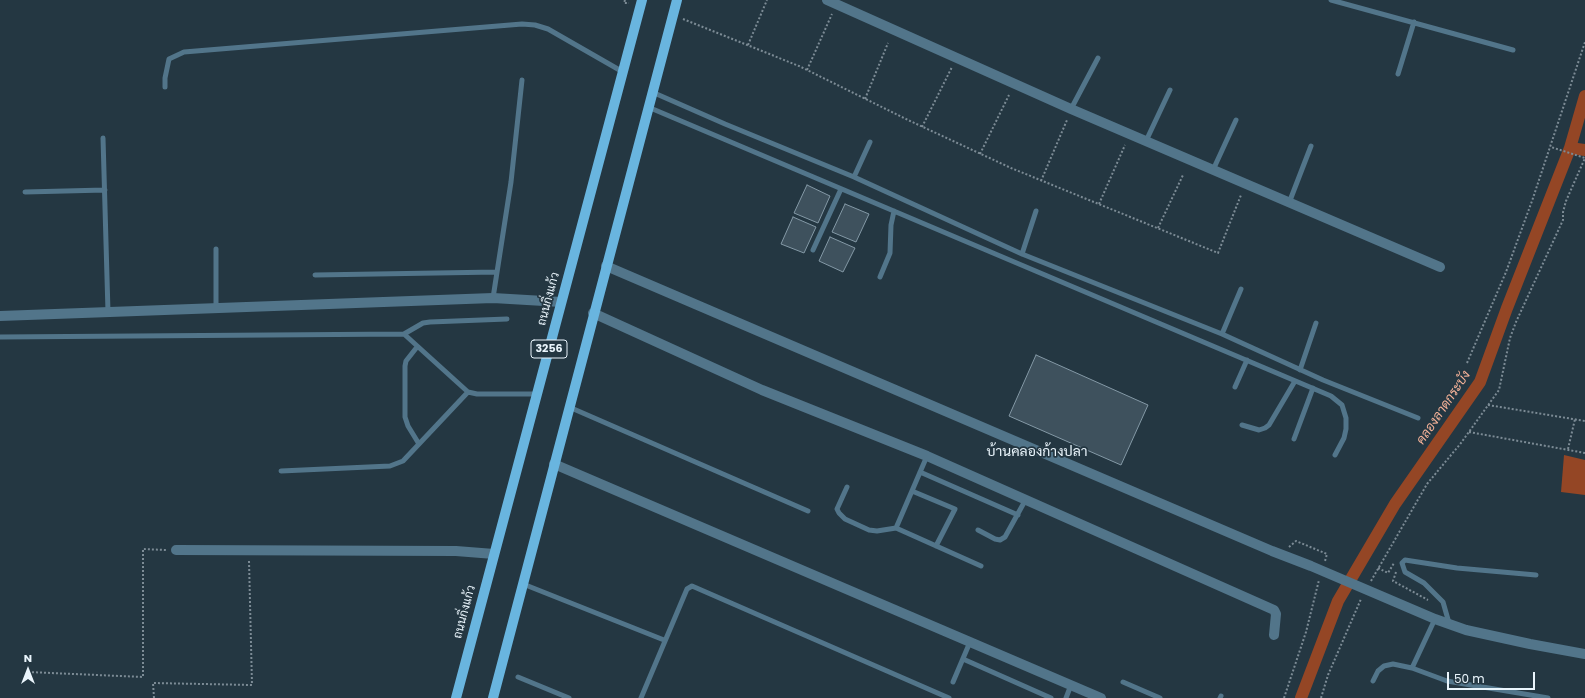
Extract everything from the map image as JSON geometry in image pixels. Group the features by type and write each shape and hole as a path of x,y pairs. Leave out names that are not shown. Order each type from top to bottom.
{"main road":[{"name":"ถนนกิ่งแก้ว","path":"456,698 642,0"},
{"name":"3256","path":"493,698 677,0"}],"street":[{"path":"827,0 1071,109 1440,267"},
{"path":"606,266 1435,619 1466,630 1585,654"},
{"path":"0,316 493,298 562,302"},
{"path":"593,314 762,390 927,456 1026,499 1274,610 1276,614 1274,635"},
{"path":"554,464 1101,698"},
{"path":"176,550 456,551 494,554"}],"lane":[{"path":"1331,0 1513,50"},
{"path":"1398,74 1414,22"},
{"path":"165,87 164,78 169,59 184,52 522,24 535,25 548,29 623,72"},
{"path":"1071,109 1098,58"},
{"path":"493,298 511,182 522,80"},
{"path":"1146,141 1170,90"},
{"path":"652,92 854,177 1022,254 1222,334 1300,370 1418,418"},
{"path":"648,107 1332,396 1342,405 1346,418 1344,438 1335,455"},
{"path":"1213,170 1236,120"},
{"path":"103,138 108,312"},
{"path":"854,177 870,142"},
{"path":"1289,203 1311,146"},
{"path":"813,250 841,189"},
{"path":"25,192 105,190"},
{"path":"880,277 890,253 891,225 894,211"},
{"path":"1022,254 1036,211"},
{"path":"216,249 216,308"},
{"path":"315,275 497,272"},
{"path":"1222,334 1241,289"},
{"path":"0,337 404,334 423,323 507,319"},
{"path":"1300,370 1316,323"},
{"path":"404,334 468,392 477,394 537,394"},
{"path":"417,347 406,361 405,366 405,417 408,426 419,444"},
{"path":"1235,387 1247,360"},
{"path":"1242,425 1259,430 1269,425 1295,380"},
{"path":"1294,439 1313,388"},
{"path":"281,471 390,466 403,460 468,392"},
{"path":"569,407 808,511"},
{"path":"896,528 927,456"},
{"path":"920,472 1018,515"},
{"path":"847,486 837,509 845,519 868,530 877,531 896,528 981,566"},
{"path":"912,491 955,509 936,546"},
{"path":"978,530 1000,540 1005,537 1026,499"},
{"path":"1449,624 1443,602 1424,583 1404,572 1402,563 1405,560 1457,568 1536,575"},
{"path":"523,584 664,640"},
{"path":"641,698 664,640 687,589 692,586 949,698"},
{"path":"1412,668 1435,619"},
{"path":"953,682 970,642"},
{"path":"963,659 1040,696 1051,698"},
{"path":"1373,681 1378,671 1384,666 1393,664 1412,668 1447,681 1532,697 1548,698"},
{"path":"518,677 569,698"},
{"path":"1123,682 1160,698"},
{"path":"1066,698 1071,685"}],"path":[{"path":"748,45 767,0"},
{"path":"807,70 832,14"},
{"path":"673,15 807,70 980,154 1218,253 1241,195"},
{"path":"1467,363 1506,272 1551,147 1585,42"},
{"path":"866,99 888,43"},
{"path":"922,127 952,67"},
{"path":"980,154 1009,95"},
{"path":"1041,180 1067,120"},
{"path":"1099,204 1125,145"},
{"path":"1371,582 1427,484 1469,432 1499,390 1510,338 1563,220 1563,212 1566,201 1585,158 1551,147"},
{"path":"1158,228 1183,175"},
{"path":"1488,405 1585,421"},
{"path":"1568,450 1575,419"},
{"path":"1469,432 1585,453"},
{"path":"1280,554 1296,542 1327,554 1323,568"},
{"path":"28,672 142,677 144,549 176,550"},
{"path":"154,698 153,683 252,685 248,550"},
{"path":"1378,568 1388,573 1394,563 1398,565"},
{"path":"1397,570 1393,581 1434,603"},
{"path":"1284,698 1306,632 1321,575"},
{"path":"1321,698 1328,675 1356,609 1364,595"}],"shaded area":[{"path":"1564,455 1585,460 1585,495 1561,492"}],"building":[{"path":"807,185 830,196 818,223 794,213"},
{"path":"845,204 869,214 856,242 832,232"},
{"path":"793,217 816,227 804,253 781,244"},
{"path":"830,237 855,248 843,272 819,261"},
{"path":"1036,355 1148,405 1121,465 1009,416"}],"waterway":[{"name":"คลองลาดกระบัง","path":"1301,698 1338,601 1395,504 1480,382 1507,308 1570,148 1585,96"},
{"path":"1570,148 1585,150"}],"district":[{"name":"บ้านคลองก้างปลา","path":"1037,452"}]}
